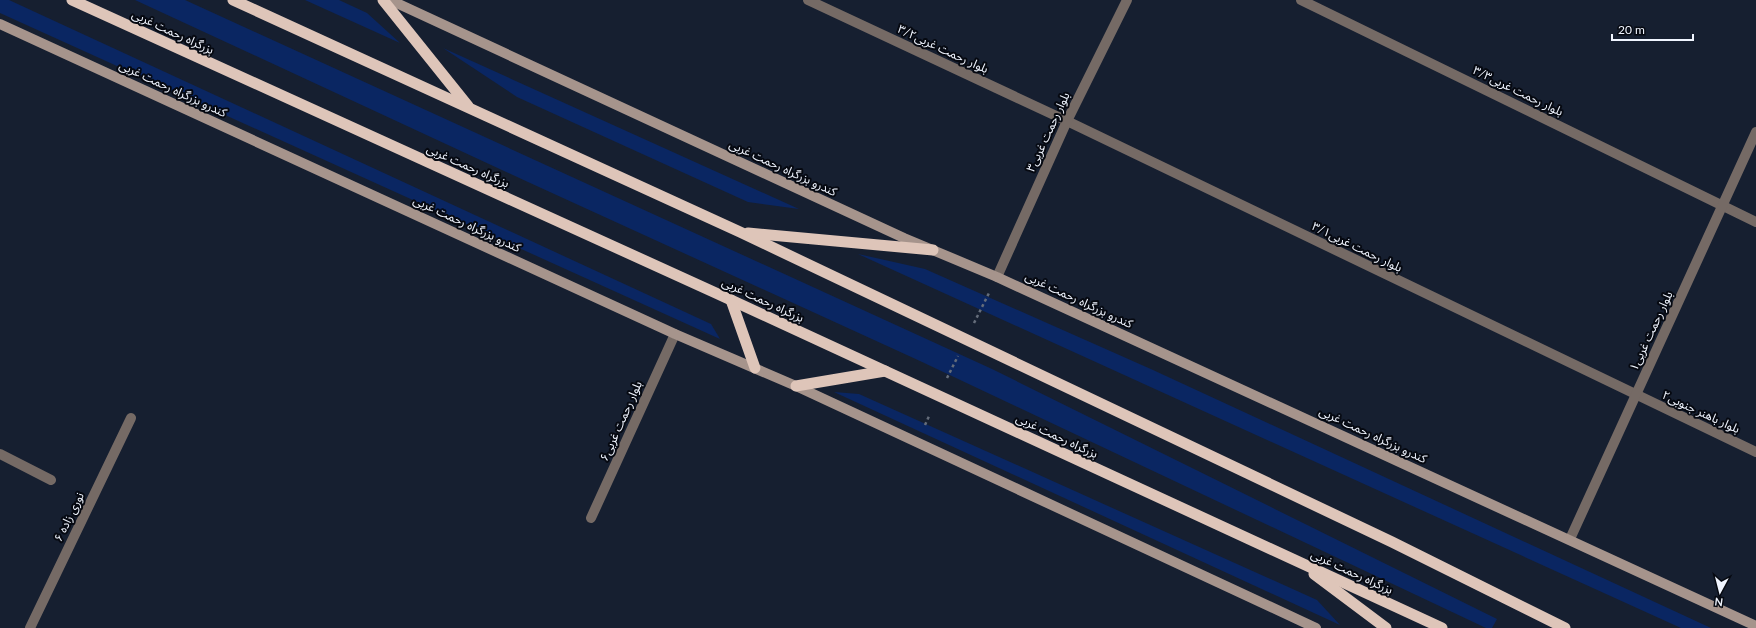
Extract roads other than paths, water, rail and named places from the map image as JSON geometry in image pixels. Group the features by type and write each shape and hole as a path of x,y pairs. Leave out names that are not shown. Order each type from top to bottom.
{"highway":[{"name":"بزرگراه رحمت غربی","path":"72,0 731,300 1442,628"},
{"path":"233,0 740,232 1392,542 1565,628"},
{"path":"383,0 470,108"},
{"path":"740,232 933,250"},
{"path":"731,300 755,368"},
{"path":"796,386 885,371"},
{"path":"1296,560 1386,628"}],"main road":[{"name":"کندرو بزرگراه رحمت غربی","path":"390,0 933,250 997,277 1570,539 1756,626"},
{"name":"کندرو بزرگراه رحمت غربی","path":"0,24 675,334 796,386 1316,628"}],"street":[{"name":"بلوار رحمت غربی۳/۲","path":"808,0 1066,122"},
{"name":"بلوار رحمت غربی۳","path":"997,277 1066,122 1127,0"},
{"name":"بلوار رحمت غربی۳/۳","path":"1301,0 1756,222"},
{"name":"بلوار رحمت غربی۳/۱","path":"1066,122 1636,396"},
{"name":"بلوار رحمت غربی۱","path":"1570,539 1756,132"},
{"name":"بلوار رحمت غربی۶","path":"591,518 675,334"},
{"name":"بلوار باهنر جنوبی۲","path":"1636,396 1756,452"},
{"name":"نوری زاده ۶","path":"30,628 131,418"},
{"path":"0,454 51,480"}]}
